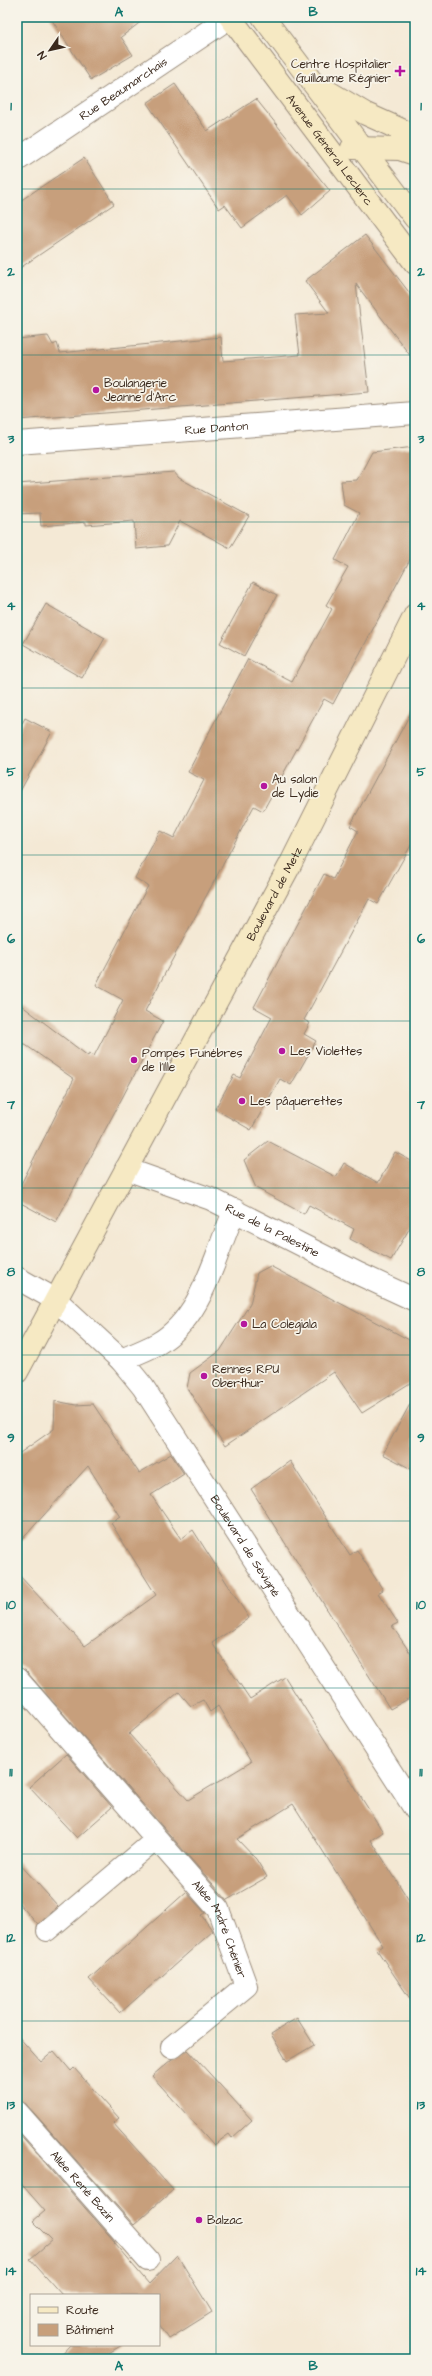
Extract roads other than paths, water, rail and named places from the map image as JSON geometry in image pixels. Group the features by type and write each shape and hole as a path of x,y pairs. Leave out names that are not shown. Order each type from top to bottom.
{"main road":[{"name":"Avenue Général Leclerc","path":"230,17 415,263"},
{"path":"245,17 279,61 288,70 311,81 366,114 415,136"},
{"path":"263,17 415,218"},
{"path":"279,81 302,94 344,146 400,149 415,154"},
{"name":"Boulevard de Metz","path":"17,1372 290,865 415,615"}],"street":[{"name":"Rue Beaumarchais","path":"17,160 230,17"},
{"name":"Rue Danton","path":"17,443 415,413"},
{"name":"Rue de la Palestine","path":"126,1170 184,1188 235,1210 359,1274 413,1294"},
{"path":"121,1360 159,1343 181,1323 204,1290 222,1237 235,1210"},
{"name":"Boulevard de Sévigné","path":"17,1278 56,1300 121,1360 143,1387 415,1809"},
{"name":"Allée André Chénier","path":"17,1679 218,1909 246,1986 172,2047"},
{"name":"Allée René Bazin","path":"17,2112 148,2260"}],"lane":[{"path":"47,1931 156,1839"}],"place":[{"name":"Centre Hospitalier Guillaume Régnier","path":"400,71"},
{"name":"Boulangerie Jeanne d'Arc","path":"96,390"},
{"name":"Au salon de Lydie","path":"264,786"},
{"name":"Les Violettes","path":"282,1051"},
{"name":"Pompes Funèbres de l'Ille","path":"134,1060"},
{"name":"Les pâquerettes","path":"242,1101"},
{"name":"La Colegiala","path":"244,1324"},
{"name":"Rennes RPU Oberthur","path":"204,1376"},
{"name":"Balzac","path":"199,2220"}]}
